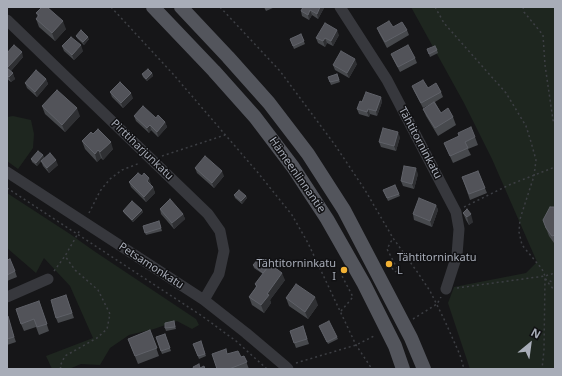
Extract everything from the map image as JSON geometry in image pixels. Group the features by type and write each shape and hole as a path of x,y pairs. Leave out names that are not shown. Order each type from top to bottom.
{"main road":[{"name":"Hämeenlinnantie","path":"153,7 220,77 255,117 293,167 327,219 364,284 395,346 403,369"},
{"name":"Hämeenlinnantie","path":"181,7 228,56 264,97 308,154 344,210 411,338 424,369"}],"street":[{"name":"Tähtitorninkatu","path":"340,7 387,80 456,212 459,229 457,255 446,289"},
{"name":"Pirttiharjunkatu","path":"7,20 208,214 220,231 224,252 219,274 204,300"},
{"name":"Petsamonkatu","path":"7,172 204,300 287,367"},
{"path":"7,297 48,279"}],"path":[{"path":"111,7 173,74 292,214 308,243 356,345 372,369"},
{"path":"220,7 280,71 335,145 365,190 393,238 430,291 460,355 464,369"},
{"path":"435,7 444,23 506,93 526,126 531,142 536,160 534,176 520,219 519,232 522,245 542,269 545,276 544,350 542,369"},
{"path":"523,7 524,12 543,35 545,64 555,125"},
{"path":"456,212 509,185 555,167"},
{"path":"7,188 202,316 236,341 267,369"},
{"path":"48,279 65,256 78,234"},
{"path":"389,264 395,272 398,270 387,249 393,238"},
{"path":"61,369 60,366 65,356 97,338 107,329 110,314 98,290 75,270 65,256"},
{"path":"341,311 353,297 341,274 344,270"},
{"path":"413,319 437,304 446,289 545,276 555,273"},
{"path":"545,279 555,283"},
{"path":"545,279 555,291"},
{"path":"287,367 356,345 376,335"}],"shaded area":[{"path":"411,7 555,7 555,369 470,369 448,303 454,287 526,273 537,262 492,159 464,103"},
{"path":"13,116 31,120 34,134 33,148 18,169 7,161 7,117"},
{"path":"7,193 196,319 199,325 192,329 177,321 154,329 129,335 110,348 100,365 81,364 69,369 52,369 46,356 93,338 70,286 44,258 36,273 7,248"}],"building":[{"path":"42,7 47,7 63,21 52,33 36,19 39,15 36,13"},
{"path":"303,7 320,7 317,14 310,10 308,15 301,11"},
{"path":"389,21 393,27 402,22 407,30 385,42 377,28"},
{"path":"325,23 337,30 331,41 325,38 323,41 316,38"},
{"path":"81,30 88,37 83,42 76,36"},
{"path":"301,34 304,41 293,46 290,39"},
{"path":"71,37 81,45 72,55 62,46"},
{"path":"14,45 22,52 7,68 7,53"},
{"path":"408,45 415,58 398,67 391,54"},
{"path":"435,46 437,50 429,54 427,49"},
{"path":"341,51 355,59 347,73 333,65"},
{"path":"7,68 13,73 9,77 7,75"},
{"path":"148,69 152,73 146,79 142,74"},
{"path":"36,70 46,79 35,92 25,83"},
{"path":"337,74 339,80 330,82 328,77"},
{"path":"423,80 428,88 436,83 441,92 421,103 412,86"},
{"path":"120,82 131,93 121,103 110,92"},
{"path":"57,90 77,108 62,125 42,106"},
{"path":"366,92 381,97 376,111 368,109 367,112 357,109"},
{"path":"434,102 441,113 448,108 453,117 435,128 423,109"},
{"path":"143,106 156,118 158,115 165,122 157,132 150,125 147,128 134,116"},
{"path":"471,127 475,137 465,142 468,148 450,156 444,143 459,136 458,133"},
{"path":"383,128 398,132 394,146 379,142"},
{"path":"98,129 111,142 100,152 98,150 95,154 82,141 91,132 93,134"},
{"path":"38,151 43,155 36,163 31,159"},
{"path":"50,153 56,160 47,168 41,161"},
{"path":"205,156 222,171 212,183 195,168"},
{"path":"404,166 416,168 412,184 401,181"},
{"path":"478,171 485,188 469,194 462,177"},
{"path":"138,173 142,176 144,173 149,178 147,181 153,187 144,197 129,182"},
{"path":"395,185 399,194 387,198 383,190"},
{"path":"239,190 246,196 241,201 234,195"},
{"path":"419,198 436,205 430,221 413,214"},
{"path":"170,199 183,214 172,223 160,209"},
{"path":"132,201 142,210 132,220 123,211"},
{"path":"550,207 555,207 555,235 552,236 546,228 543,220"},
{"path":"467,209 471,214 467,217 463,213"},
{"path":"159,221 161,228 145,233 143,226"},
{"path":"259,258 269,266 263,273 253,265"},
{"path":"10,259 15,271 7,275 7,260"},
{"path":"270,264 282,273 267,294 269,295 261,305 249,297 257,286 255,284"},
{"path":"296,284 315,297 305,312 286,298"},
{"path":"66,295 72,313 56,318 51,300"},
{"path":"39,301 47,324 37,327 34,319 21,324 16,309"},
{"path":"7,316 14,337 7,339"},
{"path":"174,321 175,327 165,328 165,323"},
{"path":"329,321 337,337 327,342 319,326"},
{"path":"303,326 307,339 294,343 290,331"},
{"path":"150,330 157,348 135,356 128,339"},
{"path":"165,334 170,348 161,351 156,337"},
{"path":"201,341 205,354 198,356 193,344"},
{"path":"226,349 227,354 238,351 241,357 244,356 247,362 229,369 217,369 212,354"},
{"path":"199,364 200,368 204,366 205,369 194,369 193,367"}],"place":[{"name":"Tähtitorninkatu L","path":"389,264"},
{"name":"Tähtitorninkatu I","path":"344,270"}]}
